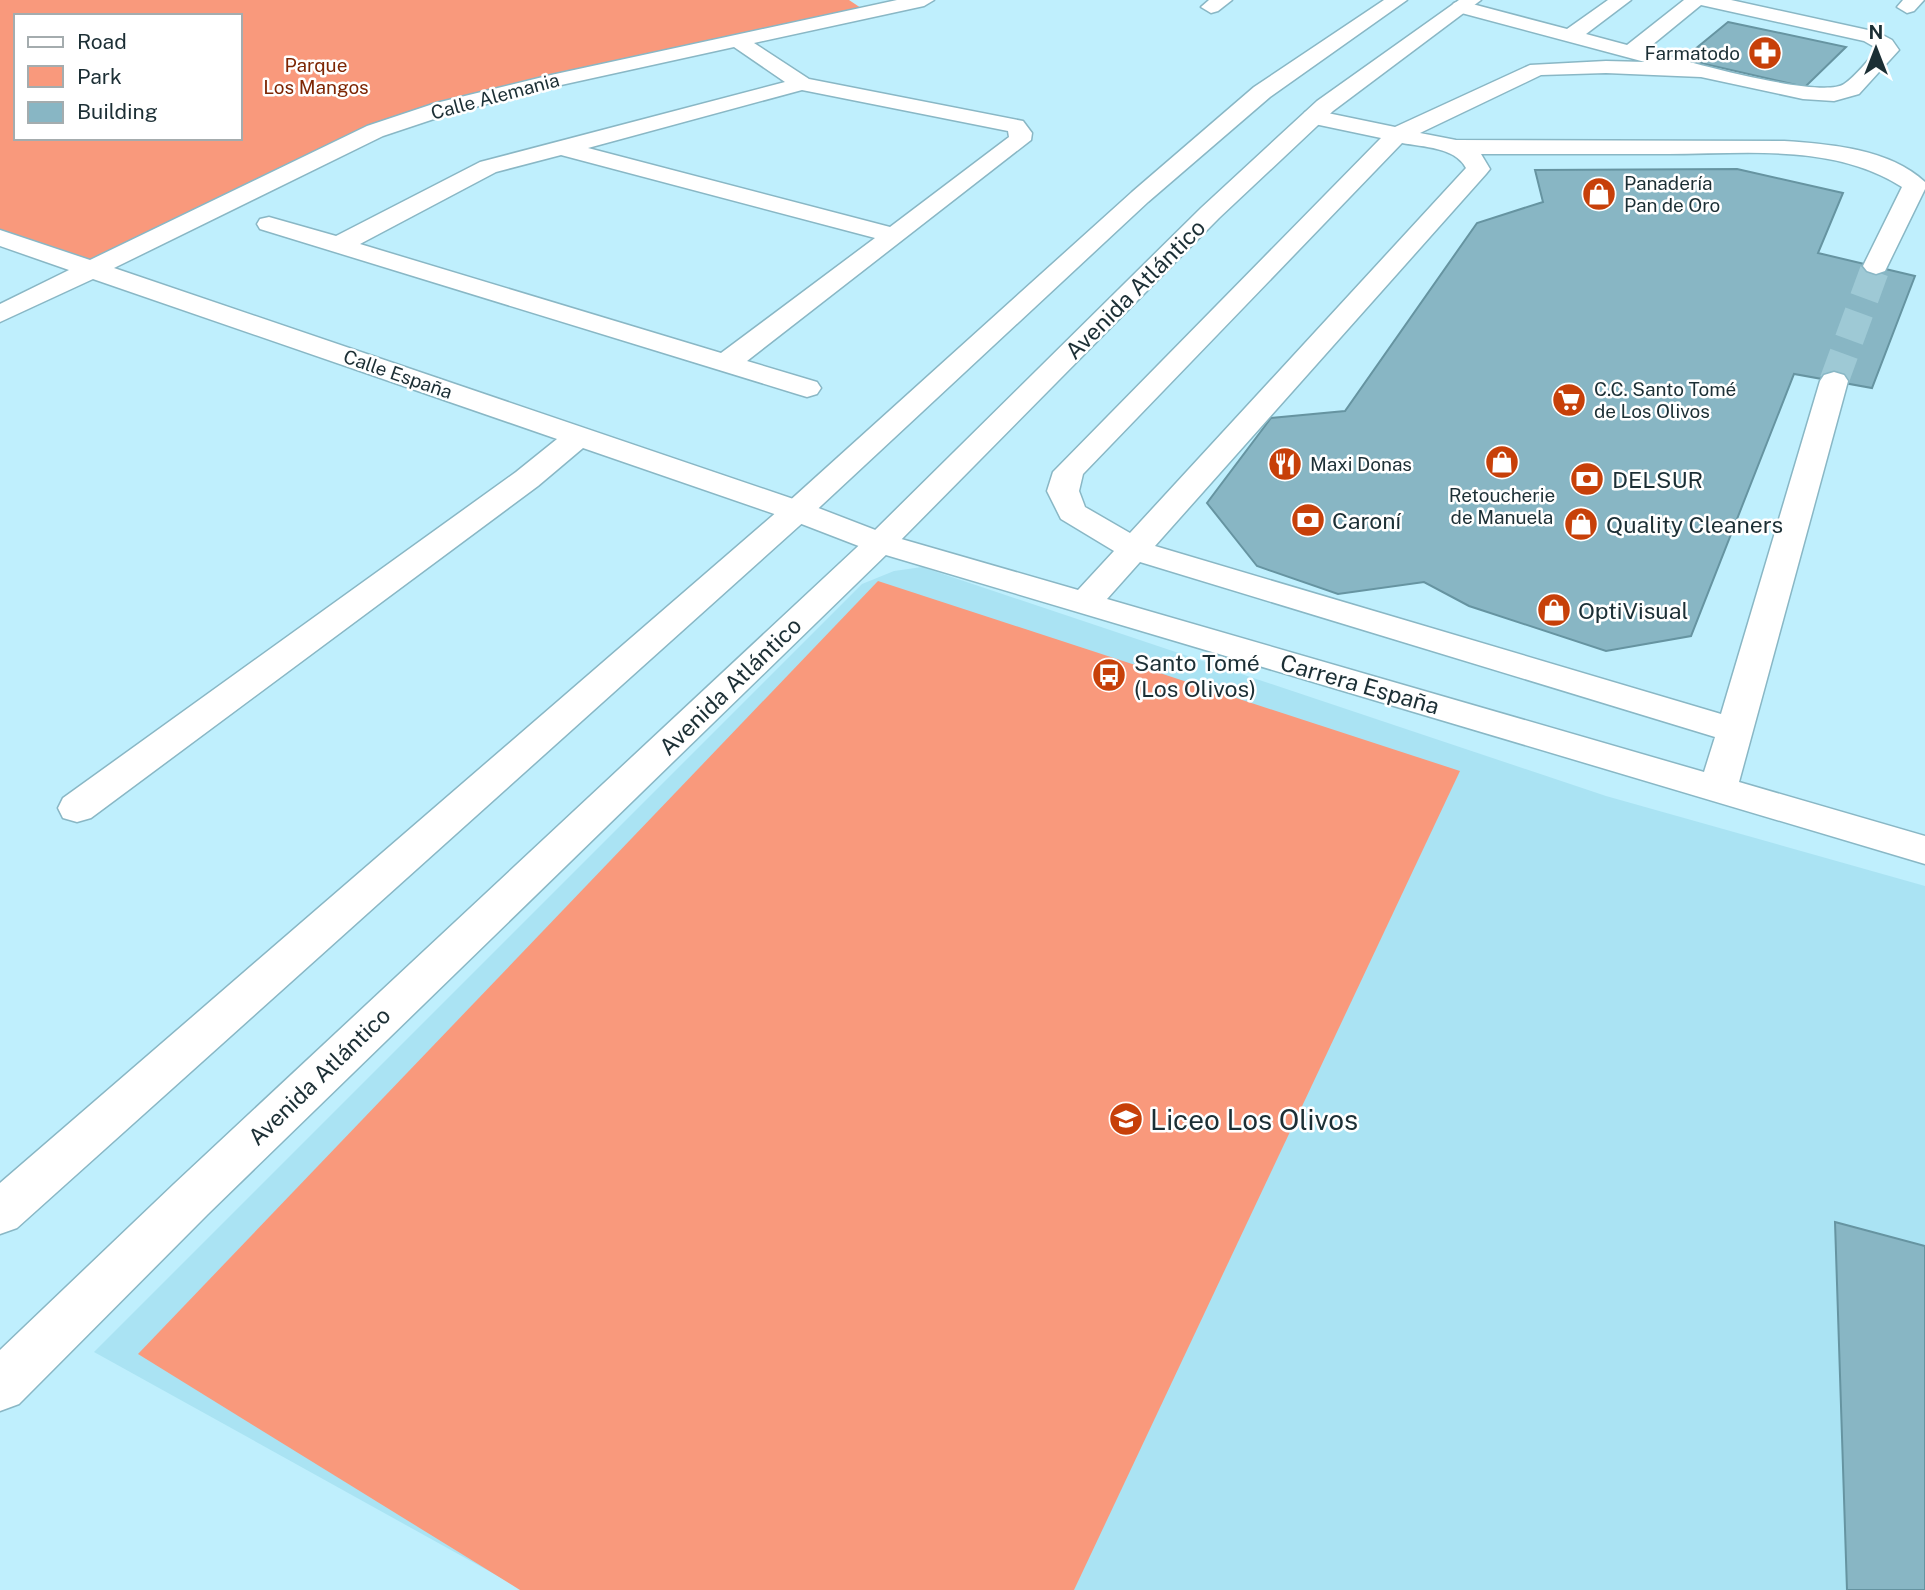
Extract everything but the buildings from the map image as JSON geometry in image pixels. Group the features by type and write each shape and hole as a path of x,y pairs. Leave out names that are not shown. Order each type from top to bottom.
{"street":[{"name":"Calle Alemania","path":"0,314 375,131 444,108 538,84 738,41 858,6 924,0"},
{"path":"0,1213 797,510 1130,206 1252,101 1397,0"},
{"path":"1570,36 1621,0"},
{"path":"1630,53 1696,0"},
{"path":"1466,4 1630,53 1803,93 1834,94 1851,89 1889,50 1885,44 1870,36 1704,0"},
{"name":"Avenida Atlántico","path":"0,1386 191,1199 880,543 1191,233 1313,117 1466,4"},
{"path":"726,363 1020,140 1021,133 1015,126 802,85 738,41"},
{"path":"1700,71 1606,67 1537,69 1398,135 1068,472 1063,491 1072,512 1135,550 1735,731"},
{"path":"340,245 488,167 802,85"},
{"path":"1313,117 1456,147 1812,148 1854,156 1891,168 1915,184 1876,266"},
{"path":"1085,603 1478,169 1472,158 1456,147"},
{"path":"561,148 893,235"},
{"path":"269,223 807,388"},
{"name":"Calle España","path":"0,237 797,510"},
{"path":"1718,789 1834,381"},
{"path":"76,808 527,479 579,436"},
{"name":"Carrera España","path":"797,510 880,543 1925,850"}],"shaded area":[{"name":"Liceo Los Olivos","path":"922,567 1606,796 1925,886 1925,1590 523,1590 94,1352 862,584 894,571"}],"green space":[{"name":"Parque Los Mangos","path":"0,0 849,0 867,12 551,81 375,131 93,270 0,238"},
{"path":"878,581 1460,771 1074,1590 520,1590 138,1354"}],"tunnel":[{"path":"1834,381 1876,266"}],"place":[{"name":"Farmatodo","path":"1765,53"},
{"name":"Panadería Pan de Oro","path":"1599,194"},
{"name":"C.C. Santo Tomé de Los Olivos","path":"1569,400"},
{"name":"Retoucherie de Manuela","path":"1502,462"},
{"name":"Maxi Donas","path":"1285,464"},
{"name":"DELSUR","path":"1587,479"},
{"name":"Caroní","path":"1308,520"},
{"name":"Quality Cleaners","path":"1581,524"},
{"name":"OptiVisual","path":"1554,610"},
{"name":"Santo Tomé (Los Olivos)","path":"1109,675"},
{"name":"Liceo Los Olivos","path":"1126,1119"}]}
